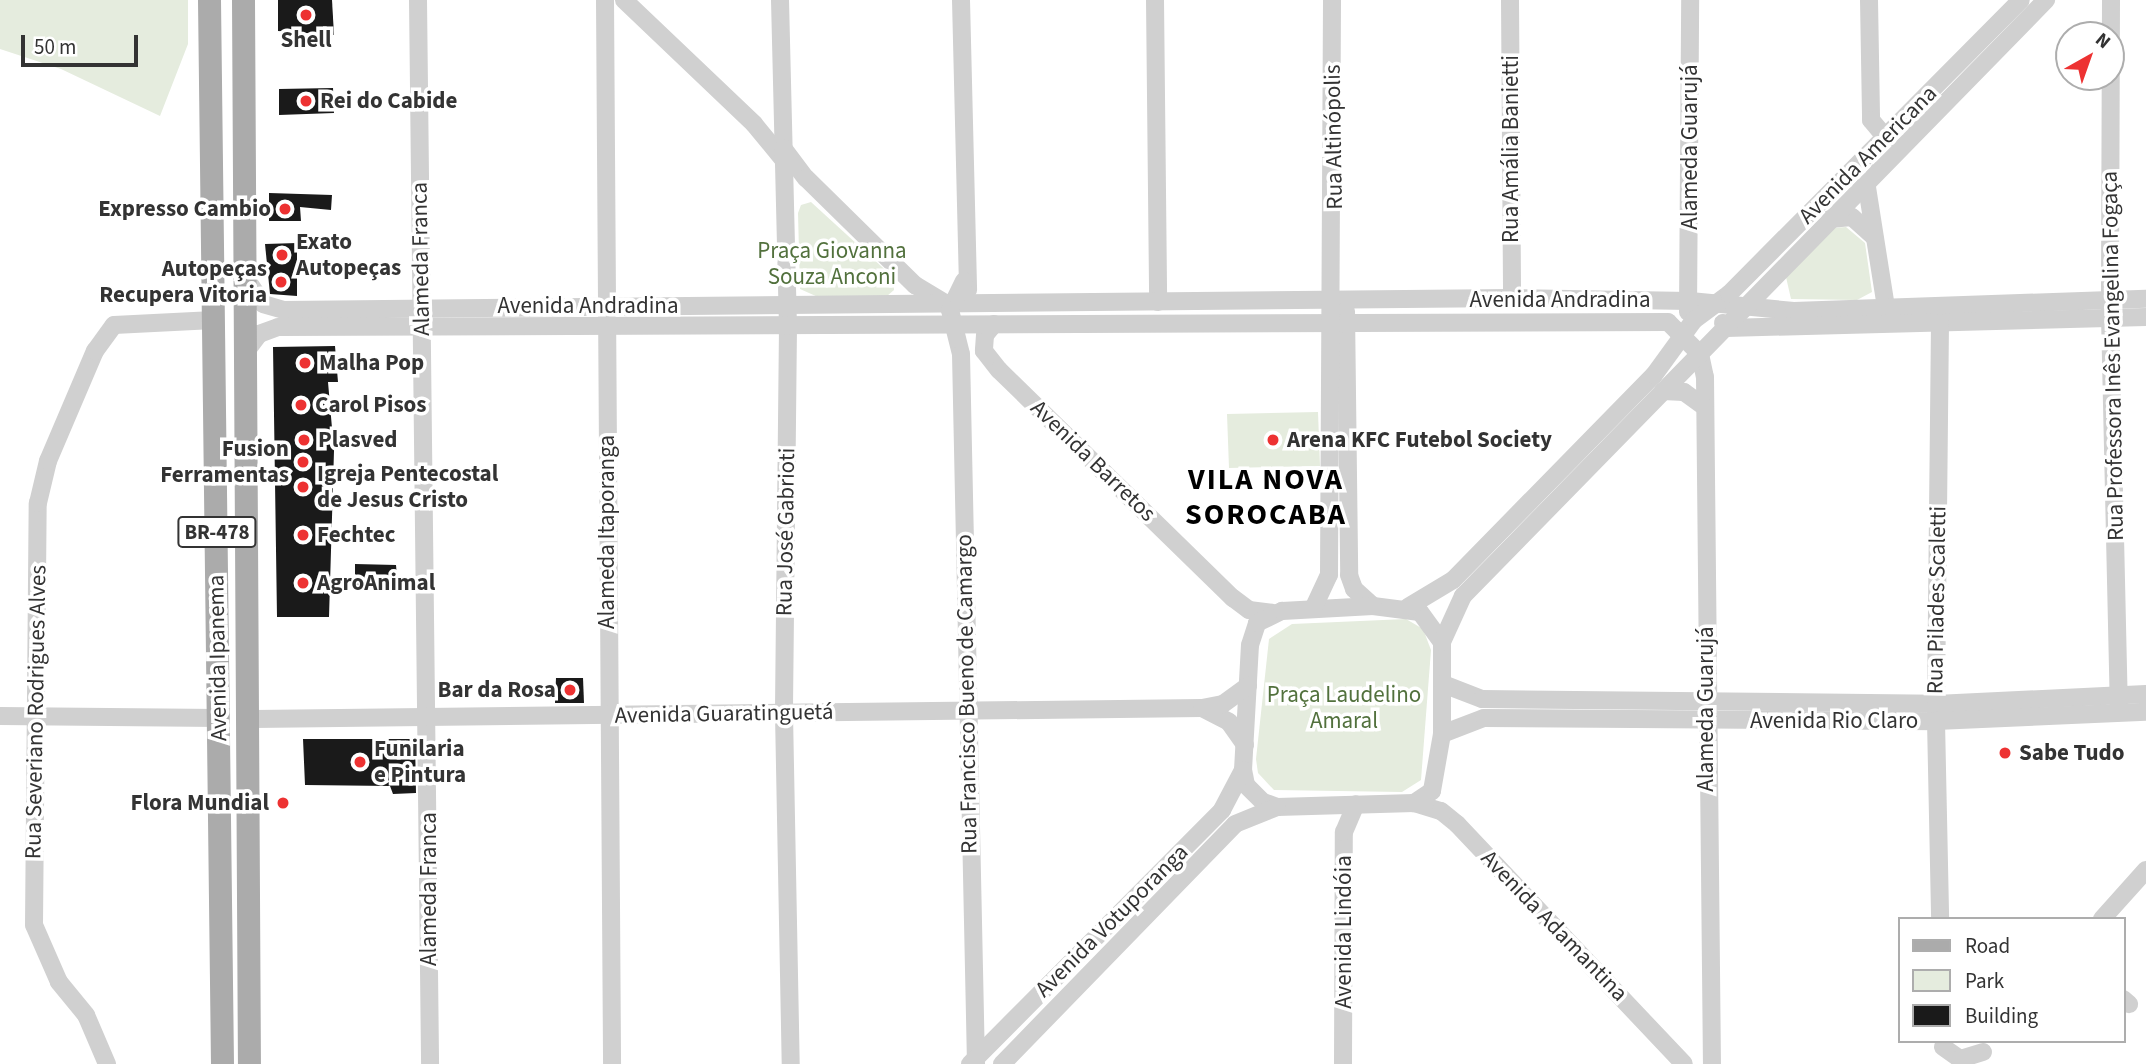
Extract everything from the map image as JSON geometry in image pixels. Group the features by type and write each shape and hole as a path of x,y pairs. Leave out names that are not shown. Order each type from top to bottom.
{"main road":[{"name":"Avenida Ipanema","path":"209,0 222,1064"},
{"name":"Avenida Ipanema","path":"243,0 249,1064"}],"street":[{"name":"Alameda Franca","path":"418,0 430,1064"},
{"name":"Alameda Itaporanga","path":"604,0 612,1064"},
{"name":"Rua José Gabrioti","path":"780,0 788,326 784,714 791,1064"},
{"path":"961,0 964,281 986,323"},
{"path":"1155,0 1158,302"},
{"name":"Rua Altinópolis","path":"1313,609 1329,575 1337,321 1332,0"},
{"name":"Rua Amália Banietti","path":"1510,0 1512,298"},
{"name":"Alameda Guarujá","path":"1683,336 1690,301 1690,0"},
{"path":"1870,0 1871,120 1886,138"},
{"name":"Avenida Americana","path":"1408,607 1453,580 1654,375 1683,336 1712,305 1886,138 2021,0"},
{"name":"Avenida Americana","path":"1442,642 1463,596 1866,181 2046,0"},
{"name":"Rua Professora Inês Evangelina Fogaça","path":"2111,0 2110,308 2119,704"},
{"path":"605,21 618,8 629,5 754,124 817,190 915,285 949,304"},
{"path":"1866,181 1886,307"},
{"path":"785,201 797,191 817,190"},
{"path":"1830,219 1852,217 1876,240"},
{"name":"Avenida Andradina","path":"243,273 263,304 284,310 1512,298 1690,301 1744,309 1794,311 1886,307 2110,308 2146,317"},
{"path":"1773,279 1782,304 1794,311"},
{"path":"953,324 949,304 964,281"},
{"name":"Avenida Andradina","path":"1726,328 1940,323 2110,308 2146,299"},
{"path":"1712,305 1726,328"},
{"name":"Rua Severiano Rodrigues Alves","path":"107,1064 86,1015 59,982 34,925 38,503 48,461 95,351 114,325 214,320"},
{"name":"Avenida Andradina","path":"244,354 259,334 278,327 422,329 1337,321 1664,322 1683,336"},
{"name":"Rua Altinópolis","path":"1337,321 1349,575 1354,589 1373,606"},
{"name":"Avenida Barretos","path":"986,323 984,351 999,370 1233,598 1249,610 1272,614"},
{"name":"Rua Pilades Scaletti","path":"1940,323 1936,713 1941,917"},
{"name":"Rua Francisco Bueno de Camargo","path":"953,324 961,374 973,1063"},
{"path":"1683,336 1700,354"},
{"name":"Alameda Guarujá","path":"1700,354 1705,407 1706,721 1712,1064"},
{"path":"961,374 982,362 999,370"},
{"path":"1662,391 1684,392 1705,407"},
{"path":"1408,607 1429,619 1442,642 1442,734 1437,782 1428,796 1414,803 1277,807 1253,795 1243,770 1252,633 1272,614 1313,609 1408,607"},
{"name":"Avenida Rio Claro","path":"1443,684 1482,699 1706,702 1936,713"},
{"name":"Avenida Guaratinguetá","path":"246,719 1202,708 1223,704 1248,686"},
{"name":"Avenida Rio Claro","path":"1442,734 1484,718 1706,721 1936,713 2119,704 2146,694"},
{"name":"Avenida Rio Claro","path":"2119,704 2146,712"},
{"path":"1202,708 1229,722 1245,745"},
{"path":"0,716 219,718"},
{"name":"Avenida Votuporanga","path":"973,1063 1222,810 1243,770"},
{"name":"Avenida Adamantina","path":"1414,803 1441,811 1457,824 1684,1064"},
{"name":"Avenida Lindóia","path":"1343,1064 1344,832 1356,804"},
{"name":"Avenida Votuporanga","path":"1002,1064 1234,824 1277,807"},
{"path":"2104,917 2146,870"},
{"path":"973,1022 988,1033 1005,1030"},
{"path":"1943,1051 1960,1059 1982,1052"}],"green space":[{"path":"0,0 188,0 188,44 160,116 61,69 0,49"},
{"name":"Praça Giovanna Souza Anconi","path":"811,202 893,277 894,290 887,296 818,297 800,289 798,213 801,205"},
{"path":"1846,227 1865,243 1872,292 1857,300 1791,299 1786,277 1833,228"},
{"name":"Arena KFC Futebol Society","path":"1318,412 1320,466 1229,468 1227,414"},
{"name":"Praça Laudelino Amaral","path":"1406,619 1423,629 1431,650 1421,780 1402,792 1274,790 1258,773 1256,759 1269,639 1292,624"}],"building":[{"name":"Shell","path":"278,0 332,0 334,35 278,31"},
{"name":"Rei do Cabide","path":"333,88 334,113 279,115 279,89"},
{"name":"Expresso Cambio","path":"269,193 332,195 331,210 300,207 301,221 269,221"},
{"path":"297,243 297,296 270,294 265,244"},
{"path":"335,346 338,382 328,382 334,451 329,617 277,617 273,347"},
{"path":"355,564 396,565 398,589 355,591"},
{"name":"Bar da Rosa","path":"556,678 583,678 584,703 555,703"},
{"name":"Funilaria e Pintura","path":"303,739 415,739 416,793 393,794 390,786 305,785"}],"place":[{"name":"Shell","path":"306,15"},
{"name":"Rei do Cabide","path":"306,101"},
{"name":"Expresso Cambio","path":"285,209"},
{"name":"Exato Autopeças","path":"282,255"},
{"name":"Autopeças Recupera Vitoria","path":"281,282"},
{"name":"Malha Pop","path":"305,363"},
{"name":"Carol Pisos","path":"301,405"},
{"name":"Plasved","path":"304,440"},
{"name":"Arena KFC Futebol Society","path":"1273,440"},
{"name":"Fusion Ferramentas","path":"303,462"},
{"name":"Igreja Pentecostal de Jesus Cristo","path":"303,487"},
{"name":"Fechtec","path":"303,535"},
{"name":"AgroAnimal","path":"303,583"},
{"name":"Bar da Rosa","path":"570,690"},
{"name":"Sabe Tudo","path":"2005,753"},
{"name":"Funilaria e Pintura","path":"360,762"},
{"name":"Flora Mundial","path":"283,803"}],"district":[{"name":"VILA NOVA SOROCABA","path":"1266,497"}]}
